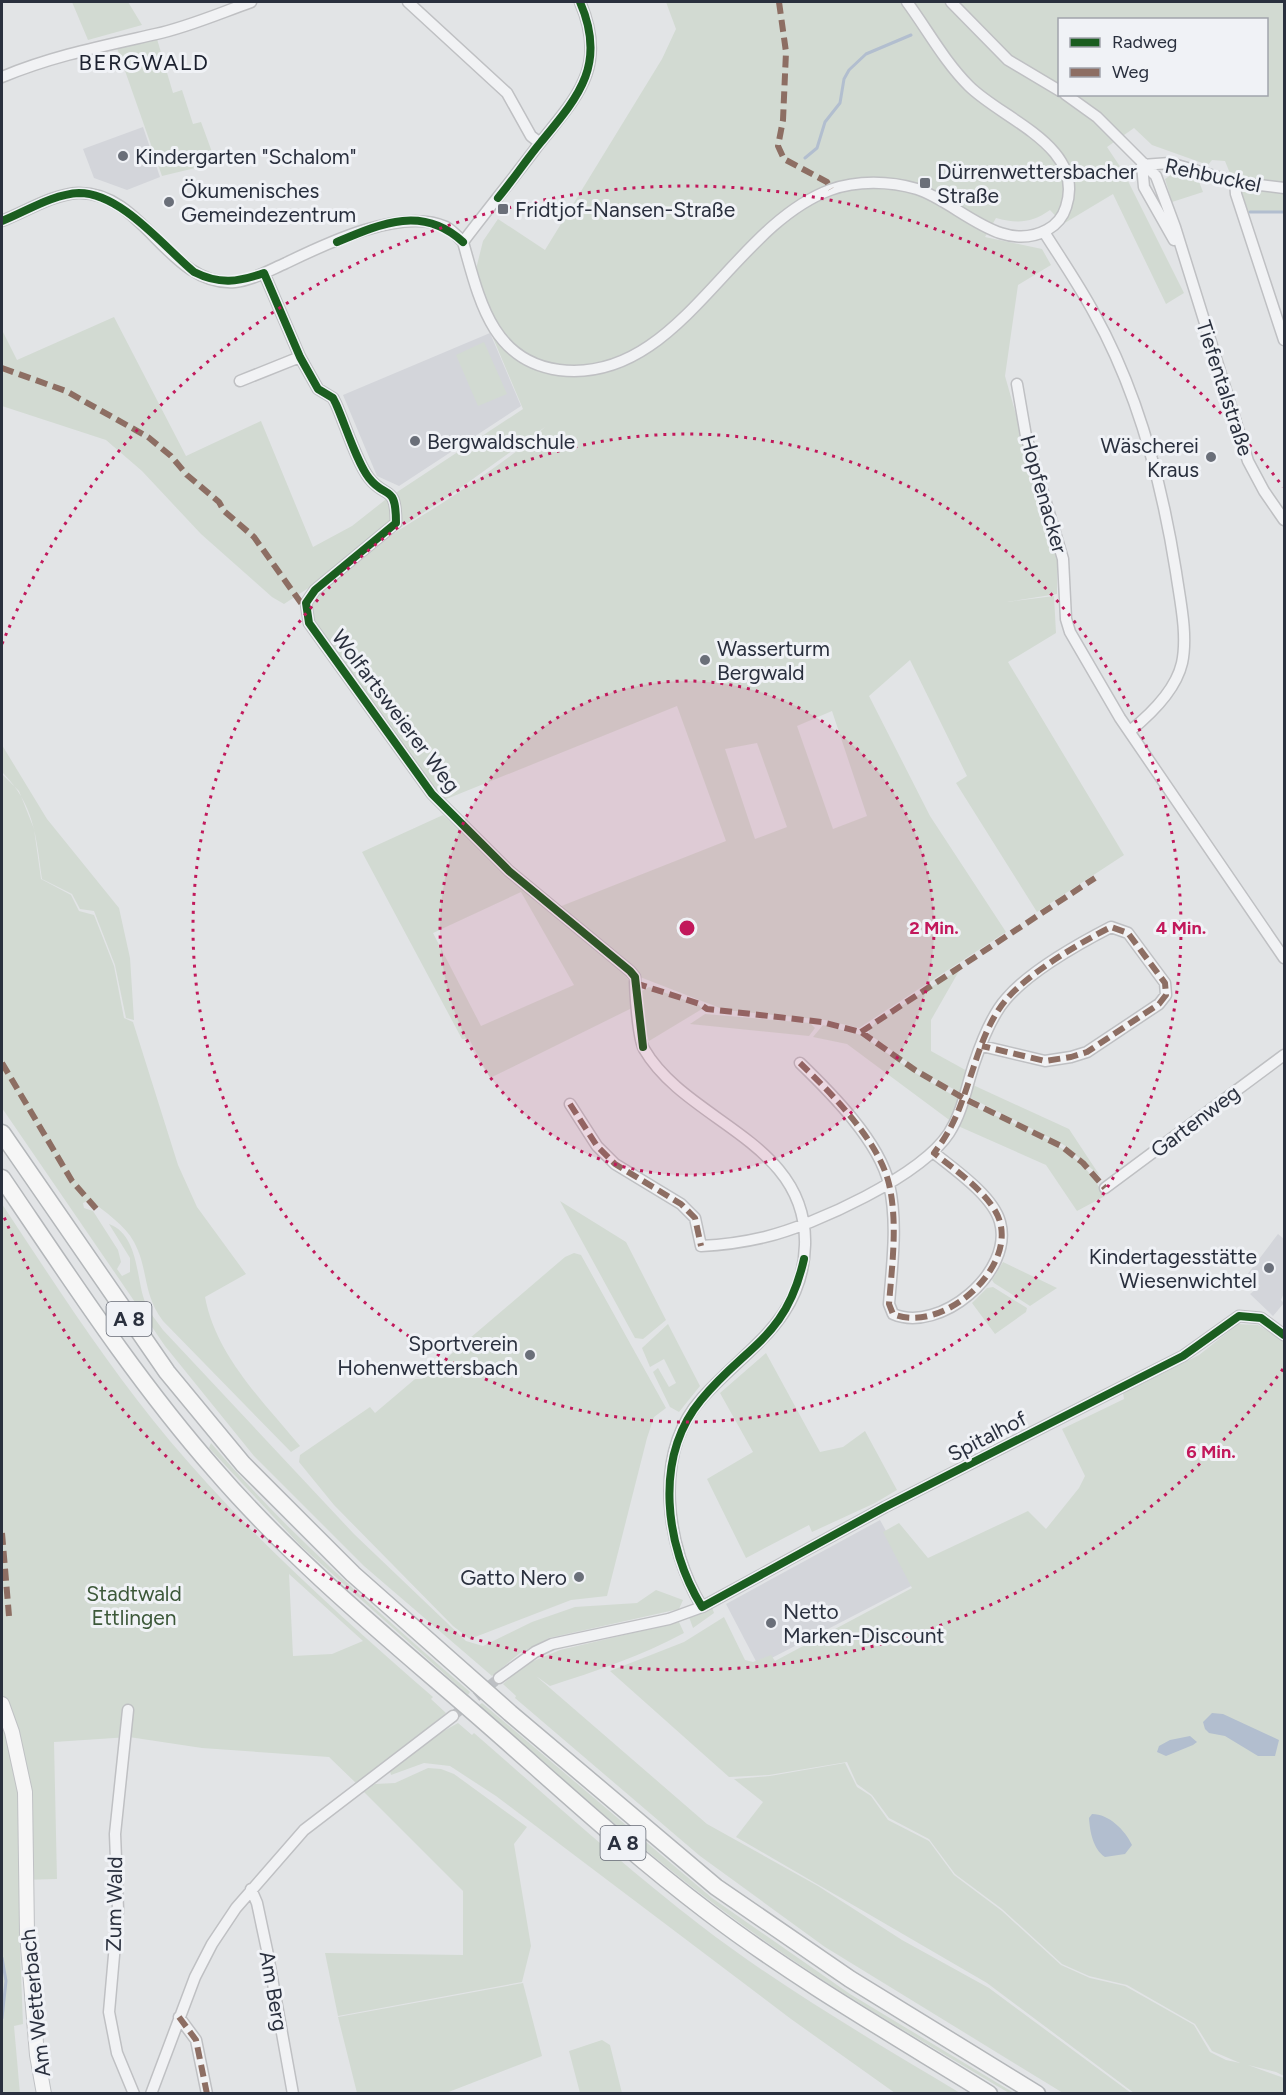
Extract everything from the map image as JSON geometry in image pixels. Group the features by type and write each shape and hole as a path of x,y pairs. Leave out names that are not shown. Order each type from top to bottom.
{"highway":[{"name":"A 8","path":"2,1133 167,1372 243,1464 353,1574 519,1720 717,1887 850,1979 1037,2094"},
{"name":"A 8","path":"2,1178 145,1386 185,1436 278,1539 332,1590 627,1847 709,1913 783,1965 989,2094"}],"main road":[{"name":"Am Wetterbach","path":"2,1704 12,1732 25,1792 26,1912 35,2029 44,2094"}],"street":[{"path":"2,77 48,59 96,46 157,34 251,2"},
{"path":"408,2 507,93 531,135 540,143"},
{"path":"463,242 577,97 590,60 589,26 580,2"},
{"path":"2,221 68,195 95,195 116,204 194,272 207,279 221,282 238,281 264,273 360,232 404,220 425,221 448,228 463,242 481,303 495,330 509,347 528,363 542,368 570,371 600,368 631,356 656,341 711,289 760,235 789,212 831,189 857,183 900,185 918,189 945,201 994,231 1020,236 1044,232 1058,222 1066,210 1069,183 1061,160 1042,140 987,103 970,88 907,2"},
{"path":"951,2 1008,60 1058,90"},
{"path":"1068,96 1097,117 1142,165"},
{"name":"Rehbuckel","path":"1142,165 1170,163 1235,182 1284,188"},
{"name":"Tiefentalstraße","path":"1142,165 1144,187 1180,250 1248,461 1264,491 1284,520"},
{"path":"1235,182 1236,194 1284,340"},
{"path":"1044,232 1095,315 1118,364 1152,456 1168,521 1179,590 1183,634 1182,663 1171,688 1130,731 1284,958"},
{"path":"240,381 300,357 264,273"},
{"name":"Wolfartsweierer Weg","path":"300,357 318,389 333,398 369,479 391,494 396,506 396,523 315,590 306,603 309,623 432,794 509,871 627,968 635,983 643,1047 662,1075 772,1161 790,1187 803,1224"},
{"name":"Hopfenacker","path":"1017,384 1026,436 1064,559 1066,619 1070,632 1120,718 1130,731"},
{"path":"570,1104 597,1146 615,1164 681,1204 695,1218 701,1246 766,1237 803,1224 889,1183 915,1168 934,1153 959,1114 982,1046 992,1020 1005,1000 1019,986 1111,927 1128,933 1165,983 1166,995 1153,1009 1087,1052 1045,1061 982,1046"},
{"name":"Gartenweg","path":"1106,1188 1284,1055"},
{"path":"800,1063 829,1090 866,1136 889,1183 893,1222 889,1304 893,1314 903,1318 928,1317 969,1295 984,1279 998,1254 1001,1235 997,1215 989,1202 934,1153"},
{"path":"702,1607 685,1572 674,1536 670,1488 674,1452 685,1423 702,1398 765,1338 788,1309 804,1259 803,1224"},
{"name":"Spitalhof","path":"499,1678 535,1652 552,1644 669,1618 702,1607 885,1507 1183,1356 1239,1316 1261,1318 1284,1335"},
{"name":"Zum Wald","path":"128,1710 115,1834 118,1910 109,2012 117,2053 134,2094"},
{"path":"151,2094 195,1977 212,1944 251,1889 304,1830 453,1716"},
{"name":"Am Berg","path":"251,1889 257,1903 267,1950 293,2094"},
{"path":"179,2017 196,2040 207,2094"}],"shaded area":[{"path":"143,127 160,177 127,190 94,178 83,149"},
{"name":"Bergwaldschule","path":"490,333 521,406 399,486 377,476 343,395"},
{"name":"Kindertagesstätte Wiesenwichtel","path":"1278,1234 1284,1239 1284,1293 1281,1300 1284,1303 1273,1316 1250,1294 1260,1286 1247,1275"},
{"path":"880,1520 915,1584 758,1665 726,1604"}],"green space":[{"path":"72,2 128,2 142,25 88,40"},
{"path":"666,2 1284,2 1284,213 1246,213 1225,161 1212,160 1208,165 1152,145 1134,128 1107,147 1123,171 1184,293 1166,304 1113,194 1063,224 1050,210 1031,220 1011,221 996,218 985,237 1042,249 1051,265 1018,285 1005,376 1057,559 1057,594 1007,602 1054,596 1056,633 1008,662 1124,855 1037,912 956,783 967,776 910,660 869,696 930,816 1006,932 859,1028 825,1020 725,1010 640,977 634,967 559,907 726,841 677,706 444,800 317,627 312,613 313,605 321,591 335,576 501,463 545,427 452,494 284,604 272,597 201,534 142,471 106,440 2,406 2,330 17,360 114,317 186,456 261,421 313,547 352,526 385,500 523,409 491,333 475,273 483,241 498,219 545,250 662,59 676,29","holes":["832,711 867,816 833,829 797,726","757,743 787,827 755,839 725,749"]},
{"path":"157,39 173,93 182,90 193,124 201,122 216,163 162,176 117,48"},
{"path":"1174,173 1198,179 1203,192 1172,202 1165,179"},
{"path":"484,342 507,394 478,406 456,355"},
{"path":"2,745 47,819 119,908 130,958 134,1020 126,1018 115,965 94,911 80,909 72,894 42,879 32,821 21,796 2,772"},
{"path":"2,774 19,791 34,829 41,879 71,895 79,911 94,915 114,966 124,1018 133,1022 178,1165 197,1207 246,1274 205,1297 219,1339 243,1377 300,1446 291,1452 163,1321 152,1301 139,1252 130,1236 114,1219 90,1200 83,1203 84,1208 93,1211 118,1250 121,1262 117,1269 122,1276 130,1272 130,1258 109,1224 126,1238 135,1258 145,1302 163,1330 354,1534 466,1641 483,1646 532,1622 575,1607 637,1603 656,1590 683,1600 679,1609 549,1638 520,1653 492,1676 364,1566 254,1456 165,1346 2,1108"},
{"path":"443,815 622,971 629,981 634,1007 490,1078 469,1039 462,1039 362,852","holes":["521,892 574,985 481,1026 433,933"]},
{"path":"958,970 931,1020 931,1051 969,1072 963,1094 921,1072 869,1034 869,1030 876,1022"},
{"path":"649,987 699,1005 702,1009 649,1041 644,1029 642,991"},
{"path":"705,1014 810,1023 815,1028 809,1036 690,1024"},
{"path":"823,1025 861,1035 917,1074 959,1099 952,1122 847,1044 813,1037"},
{"path":"973,1085 1069,1129 1100,1176 1064,1145 969,1097"},
{"path":"967,1104 1030,1130 1060,1147 1086,1169 1105,1196 1077,1211 1046,1165 958,1126"},
{"path":"560,1201 626,1242 666,1320 643,1339 635,1338"},
{"name":"Stadtwald Ettlingen","path":"2,1204 104,1355 147,1413 200,1476 296,1574 433,1697 431,1699 446,1713 358,1785 329,1757 202,1748 129,1737 54,1742 57,1879 21,1880 19,1924 23,2024 14,2026 20,2094 2,2093","holes":["289,1574 363,1641 332,1654 293,1656"]},
{"path":"574,1253 581,1255 666,1408 654,1417 647,1438 607,1596 571,1600 470,1639 453,1626 334,1505 299,1462 300,1455 370,1407 375,1413 415,1379 422,1379 565,1257"},
{"path":"1003,1262 1057,1288 1030,1306 992,1280"},
{"path":"993,1287 1027,1308 1026,1312 995,1334 972,1303 987,1288"},
{"path":"668,1324 700,1386 679,1412 670,1407 653,1372 658,1368 669,1387 676,1383 664,1359 650,1367 642,1348"},
{"path":"1238,1324 1258,1325 1284,1341 1284,2076 1248,2065 1284,2078 1284,2093 1134,2093 987,1983 736,1837 763,1802 734,1779 770,1776 845,1763 857,1787 871,1796 888,1820 929,1841 954,1875 1002,1911 1061,1965 1090,1978 1125,1986 1194,2025 1210,2052 1226,2060 1240,2063 1212,2051 1195,2024 1127,1985 1089,1976 1062,1964 1002,1909 955,1874 929,1839 889,1818 872,1795 857,1784 847,1762 769,1775 729,1777 610,1671 684,1642 724,1617 745,1660 753,1662 771,1655 775,1661 912,1588 883,1532 899,1523 928,1558 1028,1511 1046,1529 1079,1488 1085,1476 1062,1429 1124,1399 1123,1393 1199,1355"},
{"path":"766,1353 820,1452 843,1447 865,1431 897,1490 875,1503 812,1532 809,1525 746,1558 707,1479 753,1452 720,1393"},
{"path":"211,1443 303,1541 470,1692 468,1695 301,1546 209,1448"},
{"path":"712,1607 714,1613 693,1628 689,1617"},
{"path":"679,1622 684,1633 618,1663 550,1686 536,1676 707,1824 818,1886 902,1940 989,1988 1131,2093 1063,2093 825,1947 700,1856 515,1698 516,1696 503,1684 524,1665 560,1650"},
{"path":"482,1703 712,1898 850,1994 1014,2093 1009,2093 869,2009 800,1965 733,1918 667,1868 479,1705"},
{"path":"458,1723 472,1735 474,1733 642,1879 731,1948 828,2013 960,2093 895,2093 791,2019 496,1796 450,1766 424,1763 391,1775 390,1771 435,1736"},
{"path":"428,1768 441,1769 454,1774 527,1827 514,1844 531,1946 522,1982 338,2016 325,1953 463,1955 463,1891 364,1792 375,1784 395,1783"},
{"path":"523,1983 542,2056 446,2093 357,2093 338,2017"},
{"path":"602,2040 610,2045 622,2093 580,2093 569,2051"}],"water":[{"path":"1212,1713 1223,1714 1279,1740 1275,1756 1258,1756 1225,1736 1209,1733 1203,1722"},
{"path":"1190,1736 1197,1742 1193,1745 1166,1756 1157,1752 1159,1746 1170,1740"},
{"path":"1092,1814 1110,1820 1125,1834 1132,1845 1125,1854 1105,1857 1101,1854 1091,1834 1089,1818"}],"waterway":[{"path":"805,158 817,148 825,122 840,103 844,79 849,70 866,54 911,35"},
{"path":"1250,212 1284,212"},
{"path":"2,1958 6,1981 2,2018"}],"tunnel":[{"path":"453,1716 499,1678"}],"marked path":[{"path":"779,2 786,52 783,120 778,146 784,159 827,182 831,189"},
{"path":"2,368 66,391 148,437 171,456 187,475 219,502 224,511 254,537 306,610"},
{"path":"861,1032 1095,878"},
{"path":"800,1063 826,1089 865,1135 884,1168 892,1199 893,1214 894,1244 889,1304 893,1314 912,1318 932,1315 951,1307 985,1278 996,1260 1001,1241 1000,1222 996,1212 990,1202 972,1184 934,1153 954,1122 983,1040 1001,1007 1015,990 1041,969 1111,927 1128,933 1165,983 1166,995 1159,1004 1087,1052 1045,1061 982,1046"},
{"path":"635,983 700,1004 707,1009 822,1022 861,1032 915,1070 965,1099 1061,1146 1083,1163 1105,1188"},
{"path":"2,1063 72,1181 100,1213"},
{"path":"570,1104 597,1146 615,1164 681,1204 695,1218 701,1246"},
{"path":"2,1533 9,1616"},
{"path":"179,2017 196,2040 207,2094"}],"cycle path":[{"path":"498,198 567,109 585,78 590,61 591,44 588,24 580,2"},
{"path":"2,221 39,204 69,194 95,195 126,211 194,272 212,279 229,281 264,273 300,357 318,389 333,398 365,471 375,485 392,497 396,510 396,523 315,590 306,603 309,623 432,794 509,871 635,977 643,1047"},
{"path":"337,242 370,229 402,221 433,224 463,242"},
{"path":"804,1259 787,1307 763,1339 701,1400 686,1423 676,1448 670,1475 673,1530 679,1558 702,1607 885,1507 1183,1356 1239,1316 1261,1318 1284,1335"}],"place":[{"name":"Kindergarten \"Schalom\"","path":"123,156"},
{"name":"Dürrenwettersbacher Straße","path":"925,183"},
{"name":"Ökumenisches Gemeindezentrum","path":"169,202"},
{"name":"Fridtjof-Nansen-Straße","path":"503,209"},
{"name":"Bergwaldschule","path":"415,441"},
{"name":"Wäscherei Kraus","path":"1211,457"},
{"name":"Wasserturm Bergwald","path":"705,660"},
{"name":"Kindertagesstätte Wiesenwichtel","path":"1269,1268"},
{"name":"Sportverein Hohenwettersbach","path":"530,1355"},
{"name":"Gatto Nero","path":"579,1577"},
{"name":"Netto Marken-Discount","path":"771,1623"}],"district":[{"name":"BERGWALD","path":"144,62"}]}
